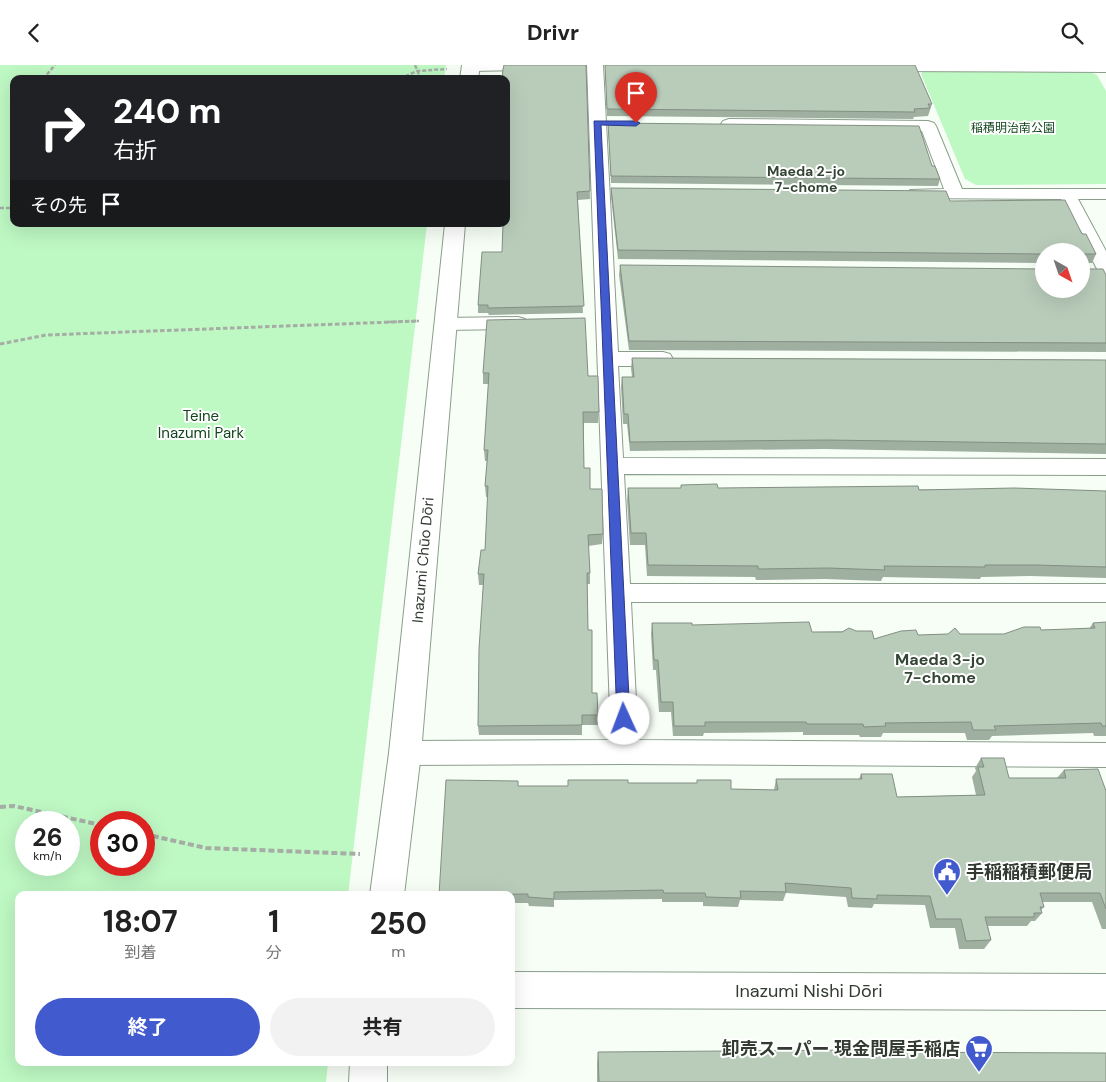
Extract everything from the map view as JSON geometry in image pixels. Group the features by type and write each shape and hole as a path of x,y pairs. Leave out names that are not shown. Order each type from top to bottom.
{"street":[{"path":"470,70 527,65"},
{"path":"596,65 607,123 614,267 596,321 607,359 625,752"},
{"path":"871,65 1106,67"},
{"path":"714,124 928,126 955,194"},
{"path":"896,193 1106,194"},
{"path":"1067,194 1100,271"},
{"name":"Inazumi Chūo Dōri","path":"388,891 405,753 435,322 454,227"},
{"path":"435,322 540,322"},
{"path":"607,359 677,359"},
{"path":"612,466 1106,467"},
{"path":"618,593 1106,593"},
{"path":"405,753 625,752 1106,755"},
{"name":"Inazumi Nishi Dōri","path":"515,989 1106,992"},
{"path":"368,1082 370,1066"}],"path":[{"path":"46,75 55,65"},
{"path":"415,65 419,75"},
{"path":"408,75 417,71 450,69"},
{"path":"0,344 46,335 435,322"},
{"path":"0,807 14,806 90,823"},
{"path":"155,836 206,848 361,854"}],"green space":[{"name":"Teine Inazumi Park","path":"0,65 446,65 445,75 10,75 10,227 427,227 348,891 15,891 15,1066 328,1066 326,1082 0,1082"},
{"name":"稲積明治南公園","path":"923,71 1091,72 1097,75 1106,91 1106,184 976,185 965,179 921,74"}],"building":[{"path":"504,65 586,65 590,191 577,192 584,306 488,308 488,305 478,305 482,252 502,252 503,227 510,227 510,75 502,75"},
{"path":"605,65 915,65 932,104 928,104 930,108 914,109 915,112 607,109"},
{"path":"608,123 919,126 932,166 935,166 940,179 611,176"},
{"path":"611,188 946,191 950,201 1065,200 1082,234 1086,234 1096,254 1090,254 1090,243 1035,243 1035,254 618,250"},
{"path":"620,265 1035,269 1035,298 1090,298 1090,269 1103,269 1106,275 1106,343 629,341"},
{"path":"585,318 588,376 598,376 599,412 583,412 584,468 590,468 590,489 602,489 603,534 588,535 590,573 587,573 588,630 592,630 592,693 597,693 598,715 582,715 582,725 478,726 479,649 484,574 478,574 481,550 485,550 488,486 485,486 488,450 484,450 489,373 483,373 487,320"},
{"path":"632,358 1106,360 1106,444 826,440 630,442 628,414 624,414 622,377 634,377"},
{"path":"717,484 718,488 918,486 919,490 1014,488 1106,491 1106,567 1036,565 985,565 985,567 884,566 885,570 828,568 758,569 758,566 648,565 646,533 631,533 628,488 681,488 681,485"},
{"path":"809,622 812,632 842,632 849,628 856,631 872,631 874,639 901,631 916,630 918,635 948,634 955,628 960,634 1004,634 1024,627 1040,627 1041,630 1095,628 1093,623 1106,622 1106,726 1102,726 1101,723 994,726 996,730 973,730 971,722 885,723 886,726 864,727 863,724 807,724 806,722 705,722 705,726 674,726 673,702 661,702 658,660 654,660 652,623 692,623 692,625"},
{"path":"981,758 1004,758 1009,778 1066,778 1064,770 1098,769 1106,791 1106,909 1100,893 1040,893 1044,907 1040,907 1042,913 1034,913 1034,917 985,917 991,940 966,941 961,919 936,919 930,896 877,895 877,899 852,898 851,888 785,883 786,892 740,891 741,898 706,897 705,893 664,893 663,890 554,892 554,899 528,897 528,894 515,894 515,891 439,891 446,780 518,781 518,786 568,786 568,780 628,780 628,783 697,783 697,780 731,780 731,789 778,790 776,779 862,779 861,774 892,774 897,797 985,795 978,767 984,767"},
{"path":"858,1050 858,1052 1106,1053 1106,1082 599,1082 598,1052"}],"place":[{"name":"手稲稲積郵便局","path":"947,896"},
{"name":"卸売スーパー 現金問屋手稲店","path":"979,1073"}],"district":[{"name":"Maeda 2-jo 7-chome","path":"806,179"},
{"name":"Maeda 3-jo 7-chome","path":"940,668"}],"route":[{"path":"624,719 607,359 602,190 597,123 636,123"}]}
